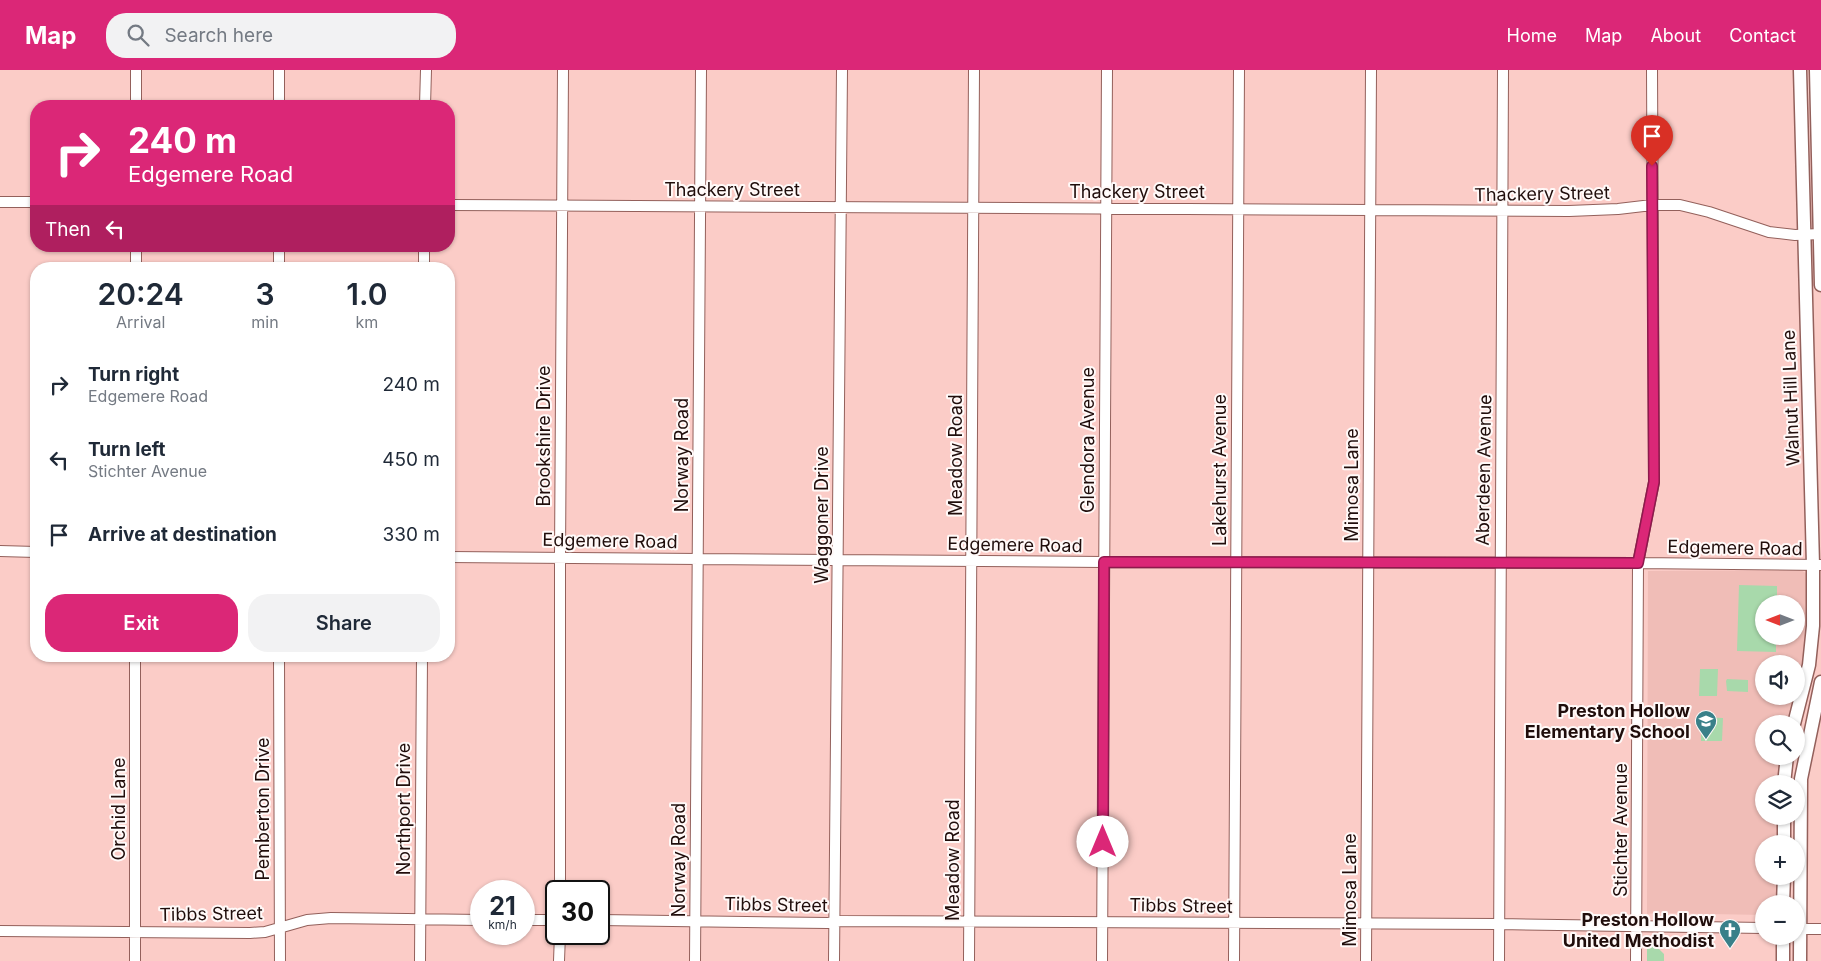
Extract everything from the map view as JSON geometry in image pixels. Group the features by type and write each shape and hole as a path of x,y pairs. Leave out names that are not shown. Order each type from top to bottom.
{"main road":[{"name":"Walnut Hill Lane","path":"1796,715 1809,665 1817,565 1804,235 1800,70"},
{"path":"1816,70 1821,285"},
{"path":"1799,895 1801,779 1821,682"},
{"path":"1783,945 1783,961"},
{"path":"1799,945 1800,961"}],"street":[{"path":"136,70 136,100"},
{"path":"279,70 279,100"},
{"path":"425,100 426,70"},
{"name":"Brookshire Drive","path":"560,880 560,557 564,70"},
{"name":"Norway Road","path":"695,961 702,70"},
{"name":"Waggoner Drive","path":"834,961 842,70"},
{"name":"Meadow Road","path":"969,961 974,70"},
{"name":"Glendora Avenue","path":"1102,961 1107,70"},
{"name":"Lakehurst Avenue","path":"1234,961 1239,70"},
{"name":"Mimosa Lane","path":"1366,961 1371,70"},
{"name":"Aberdeen Avenue","path":"1499,961 1503,70"},
{"name":"Stichter Avenue","path":"1636,961 1638,563 1654,482 1652,70"},
{"path":"0,202 30,202"},
{"name":"Thackery Street","path":"455,205 1593,211 1652,205 1680,205 1692,207 1759,230 1804,235 1820,234"},
{"path":"0,551 30,552"},
{"name":"Edgemere Road","path":"455,556 1104,562 1817,565"},
{"name":"Orchid Lane","path":"134,961 135,662"},
{"name":"Pemberton Drive","path":"279,662 280,961"},
{"name":"Northport Drive","path":"420,961 422,662"},
{"name":"Tibbs Street","path":"0,931 250,933 265,932 280,926 307,920 331,918 470,920"},
{"name":"Tibbs Street","path":"610,920 1366,925 1499,924 1755,928"},
{"path":"1805,929 1821,930"},
{"path":"559,961 560,945"}],"shaded area":[{"name":"Preston Hollow Elementary School","path":"1801,570 1807,574 1808,614 1804,655 1755,655 1755,705 1793,705 1791,715 1755,715 1755,765 1780,765 1780,775 1755,775 1755,825 1778,825 1778,835 1755,835 1755,885 1778,885 1779,895 1755,895 1755,915 1647,914 1648,571"}],"green space":[{"path":"1739,585 1777,586 1777,595 1755,595 1755,645 1776,645 1776,652 1737,651"},
{"path":"1700,669 1718,669 1717,696 1699,696"},
{"path":"1727,679 1748,680 1748,692 1727,691"},
{"path":"1701,717 1723,718 1722,741 1701,741"},
{"path":"1655,945 1664,954 1664,961 1647,961 1647,946"}],"place":[{"name":"Preston Hollow Elementary School","path":"1706,740"},
{"name":"Preston Hollow United Methodist","path":"1730,949"}],"route":[{"path":"1103,842 1104,562 1638,563 1654,482 1652,166"}]}
